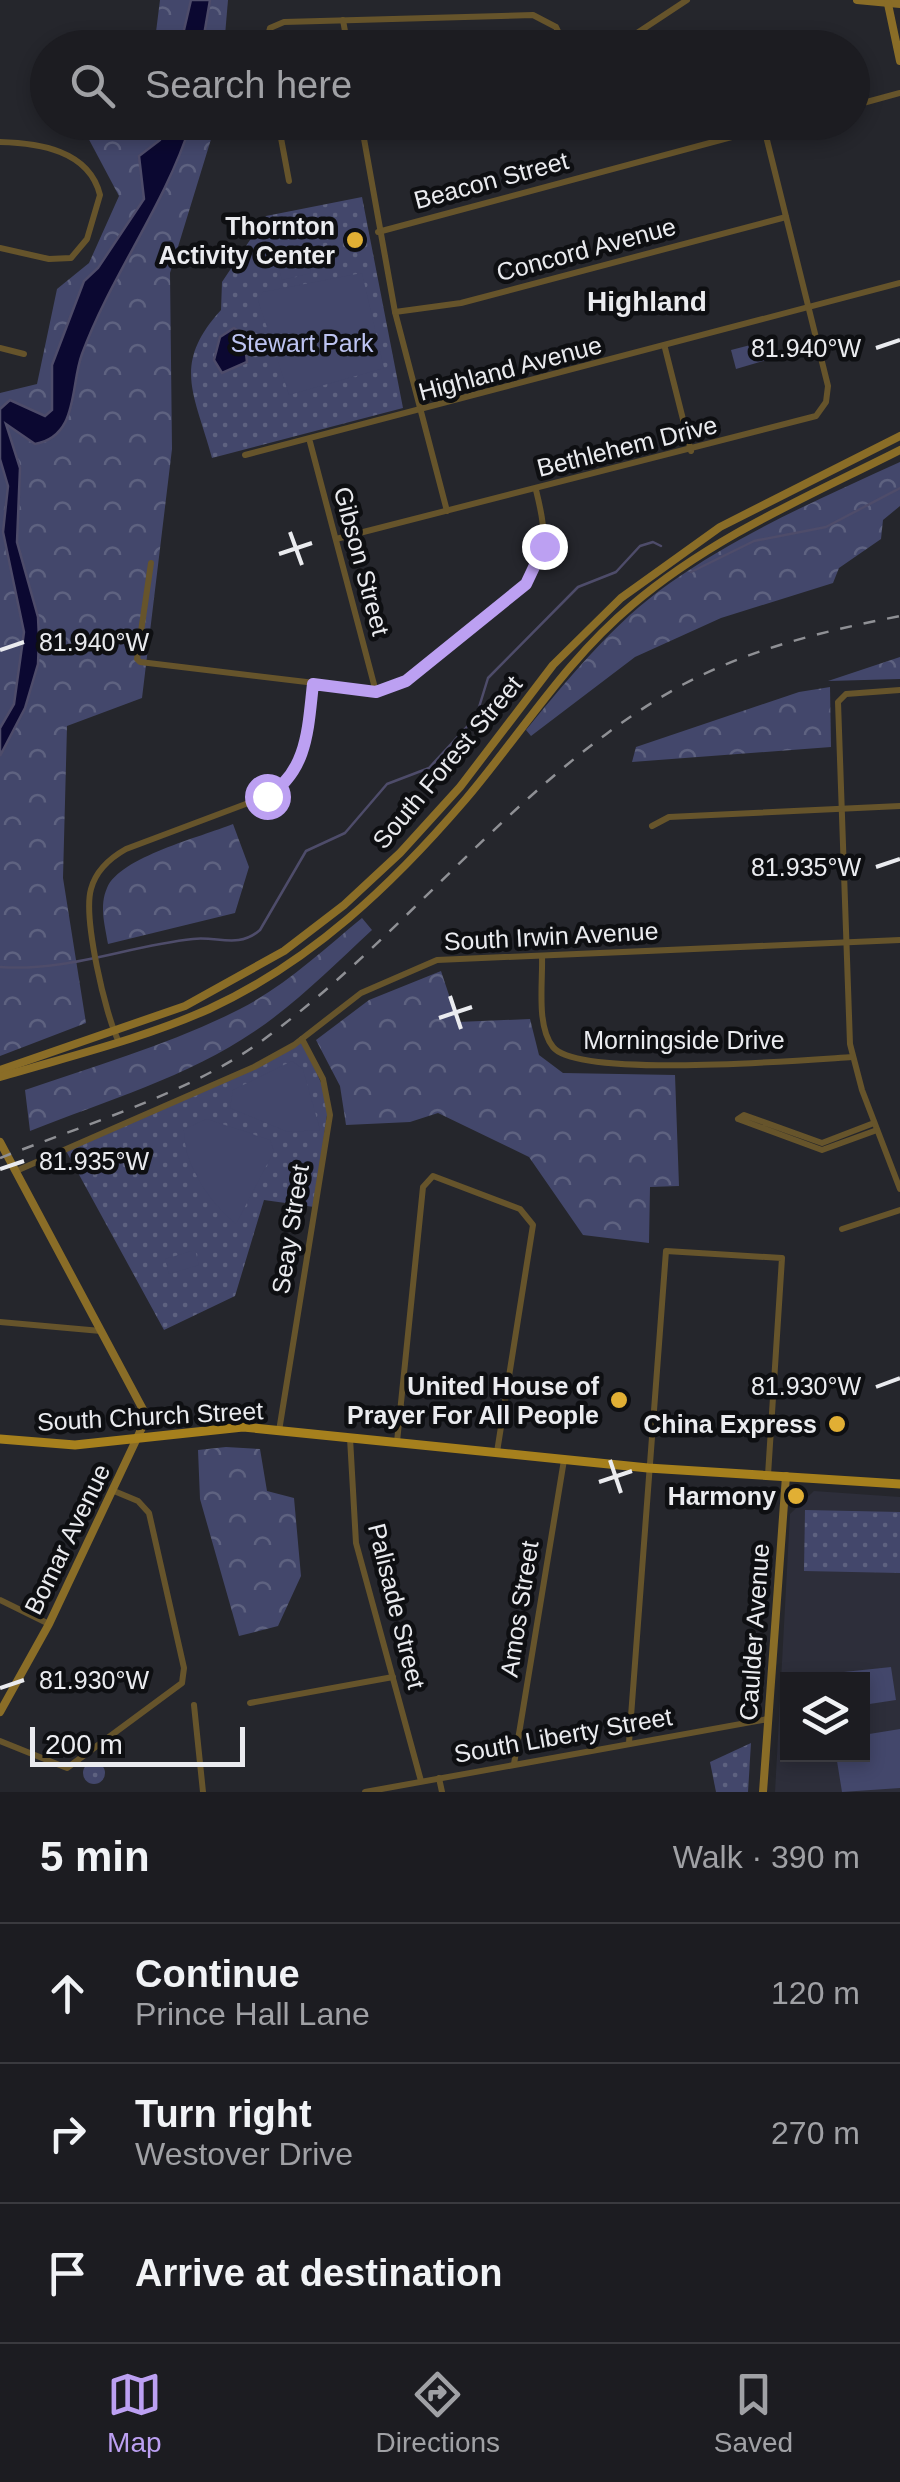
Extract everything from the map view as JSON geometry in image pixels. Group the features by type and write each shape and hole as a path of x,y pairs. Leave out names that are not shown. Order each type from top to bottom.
{"main road":[{"name":"South Church Street","path":"0,1439 75,1445 243,1427 648,1468 900,1484"}],"street":[{"path":"643,30 687,0"},
{"path":"857,0 900,4"},
{"path":"888,4 900,61"},
{"path":"270,30 279,23 534,15 558,30"},
{"path":"343,20 345,30"},
{"path":"870,101 900,93"},
{"path":"281,140 289,181"},
{"path":"364,140 394,312 447,512"},
{"name":"Beacon Street","path":"378,232 719,140"},
{"path":"767,140 808,308"},
{"path":"0,142 60,150 90,176 100,195 87,239 71,258 49,259 0,248"},
{"name":"Concord Avenue","path":"394,312 461,304 786,217"},
{"name":"Highland Avenue","path":"245,456 310,442 900,283"},
{"name":"Bethlehem Drive","path":"336,539 802,423 822,410 828,386 808,308"},
{"path":"0,348 24,354"},
{"path":"665,348 690,452"},
{"name":"South Forest Street","path":"0,1074 219,990 284,950 344,905 434,816 574,642 645,578 720,527 900,436"},
{"name":"Gibson Street","path":"310,442 376,692"},
{"name":"South Forest Street","path":"0,1074 119,1042 240,993 331,934 448,820 563,674 629,607 726,538 900,450"},
{"path":"151,563 137,659 376,692 406,681 530,578 542,556 545,535 536,490"},
{"path":"119,1042 113,1030 89,899 104,866 144,841 267,796 283,785 304,751 313,684"},
{"path":"900,690 846,694 838,702 852,1057 900,1189"},
{"path":"652,826 669,817 900,806"},
{"name":"South Irwin Avenue","path":"16,1171 254,1067 302,1039 362,993 411,969 460,956 900,940"},
{"name":"Morningside Drive","path":"542,956 546,1034 555,1050 569,1059 672,1065 852,1057"},
{"name":"Seay Street","path":"279,1431 330,1114 323,1080 302,1039"},
{"path":"822,1147 744,1116 738,1119 822,1147 875,1127"},
{"path":"0,1142 146,1409 141,1437"},
{"path":"398,1442 422,1186 434,1176 520,1208 533,1225 498,1452"},
{"path":"842,1230 900,1210"},
{"path":"629,1742 664,1256 672,1248 782,1258 768,1475"},
{"path":"0,1322 102,1331"},
{"name":"Bomar Avenue","path":"0,1712 49,1624 141,1437"},
{"name":"Palisade Street","path":"350,1438 356,1543 421,1781"},
{"name":"Amos Street","path":"514,1764 564,1460"},
{"name":"Caulder Avenue","path":"763,1792 786,1476"},
{"path":"0,1741 67,1768 178,1687 184,1668 148,1513 138,1501 114,1491"},
{"path":"0,1600 49,1624"},
{"path":"250,1703 393,1676"},
{"path":"194,1705 203,1792"},
{"name":"South Liberty Street","path":"366,1792 768,1720"},
{"path":"439,1778 442,1792"}],"shaded area":[{"path":"191,0 210,0 205,30 184,30"},
{"path":"160,140 185,140 167,183 94,324 78,367 66,420 49,439 35,444 6,424 20,468 17,542 38,617 39,638 38,664 25,708 0,756 0,728 14,704 24,632 3,532 8,486 0,459 0,409 10,400 45,416 52,410 52,365 84,281 98,268 144,199 139,156"},
{"path":"234,328 244,335 247,362 222,373 214,360 220,337"},
{"path":"814,1491 900,1497 900,1792 775,1792 780,1699 780,1762 870,1762 870,1672 781,1672 790,1514"}],"green space":[{"path":"160,0 228,0 225,30 156,30"},
{"path":"89,140 211,140 170,273 172,449 142,698 67,726 63,878 86,1023 0,1056 0,393 37,384 57,289 89,263 119,196"},
{"name":"Stewart Park","path":"362,197 403,408 212,458 191,381 196,347 221,310 222,282 266,216"},
{"path":"304,237 307,252 278,258 274,243"},
{"path":"308,258 311,273 282,280 278,265"},
{"path":"362,273 384,368 289,395 258,300 263,292"},
{"path":"762,342 767,360 736,369 731,350"},
{"path":"900,462 900,506 883,520 881,539 839,568 833,583 721,618 635,657 531,736 526,730 611,633 649,598 753,532"},
{"path":"900,657 900,679 828,681"},
{"path":"830,687 831,747 632,762 636,747 799,692"},
{"path":"233,824 249,867 235,913 108,944 103,902 115,877 144,858"},
{"path":"362,918 372,930 301,996 255,1031 174,1075 30,1131 25,1090 161,1043 240,1009 288,979"},
{"path":"441,971 458,1022 530,1019 539,1055 563,1073 675,1075 679,1186 650,1187 649,1243 583,1235 529,1157 438,1113 410,1122 346,1125 340,1086 316,1040 369,1000"},
{"path":"302,1039 329,1101 314,1207 264,1200 235,1296 164,1330 65,1149 227,1080"},
{"path":"292,1061 303,1069 320,1130 288,1132 230,1108 233,1090"},
{"path":"207,1119 270,1140 274,1151 236,1224 208,1194 188,1156 184,1129"},
{"path":"195,1250 199,1265 169,1274 165,1259"},
{"path":"260,1449 267,1491 294,1498 301,1576 278,1626 239,1636 200,1499 198,1450"},
{"path":"805,1510 900,1512 900,1573 804,1571"},
{"path":"891,1667 896,1700 870,1704 870,1672 844,1672"},
{"path":"900,1729 900,1788 842,1792 837,1762 870,1762 870,1734"},
{"path":"751,1743 748,1792 716,1792 710,1762"},
{"path":"94,1762 102,1765 102,1781 94,1784 86,1781 83,1773 86,1765"}],"waterway":[{"path":"691,572 754,541 826,527 900,488"},
{"path":"0,967 49,966 169,942 252,936 260,930 306,851 345,833 387,784 429,768 476,717 488,678 578,587 616,572 640,546 653,542 661,546"}],"railway":[{"path":"0,1158 166,1094 256,1045 364,956 569,763 624,721 684,684 789,642 900,616"}],"place":[{"name":"Thornton Activity Center","path":"355,240"},
{"name":"United House of Prayer For All People","path":"619,1400"},
{"name":"China Express","path":"837,1424"},
{"name":"Harmony","path":"796,1496"}],"district":[{"name":"Highland","path":"647,301"}],"route":[{"path":"267,796 290,778 304,751 313,684 376,692 406,681 526,584 544,546"}]}
